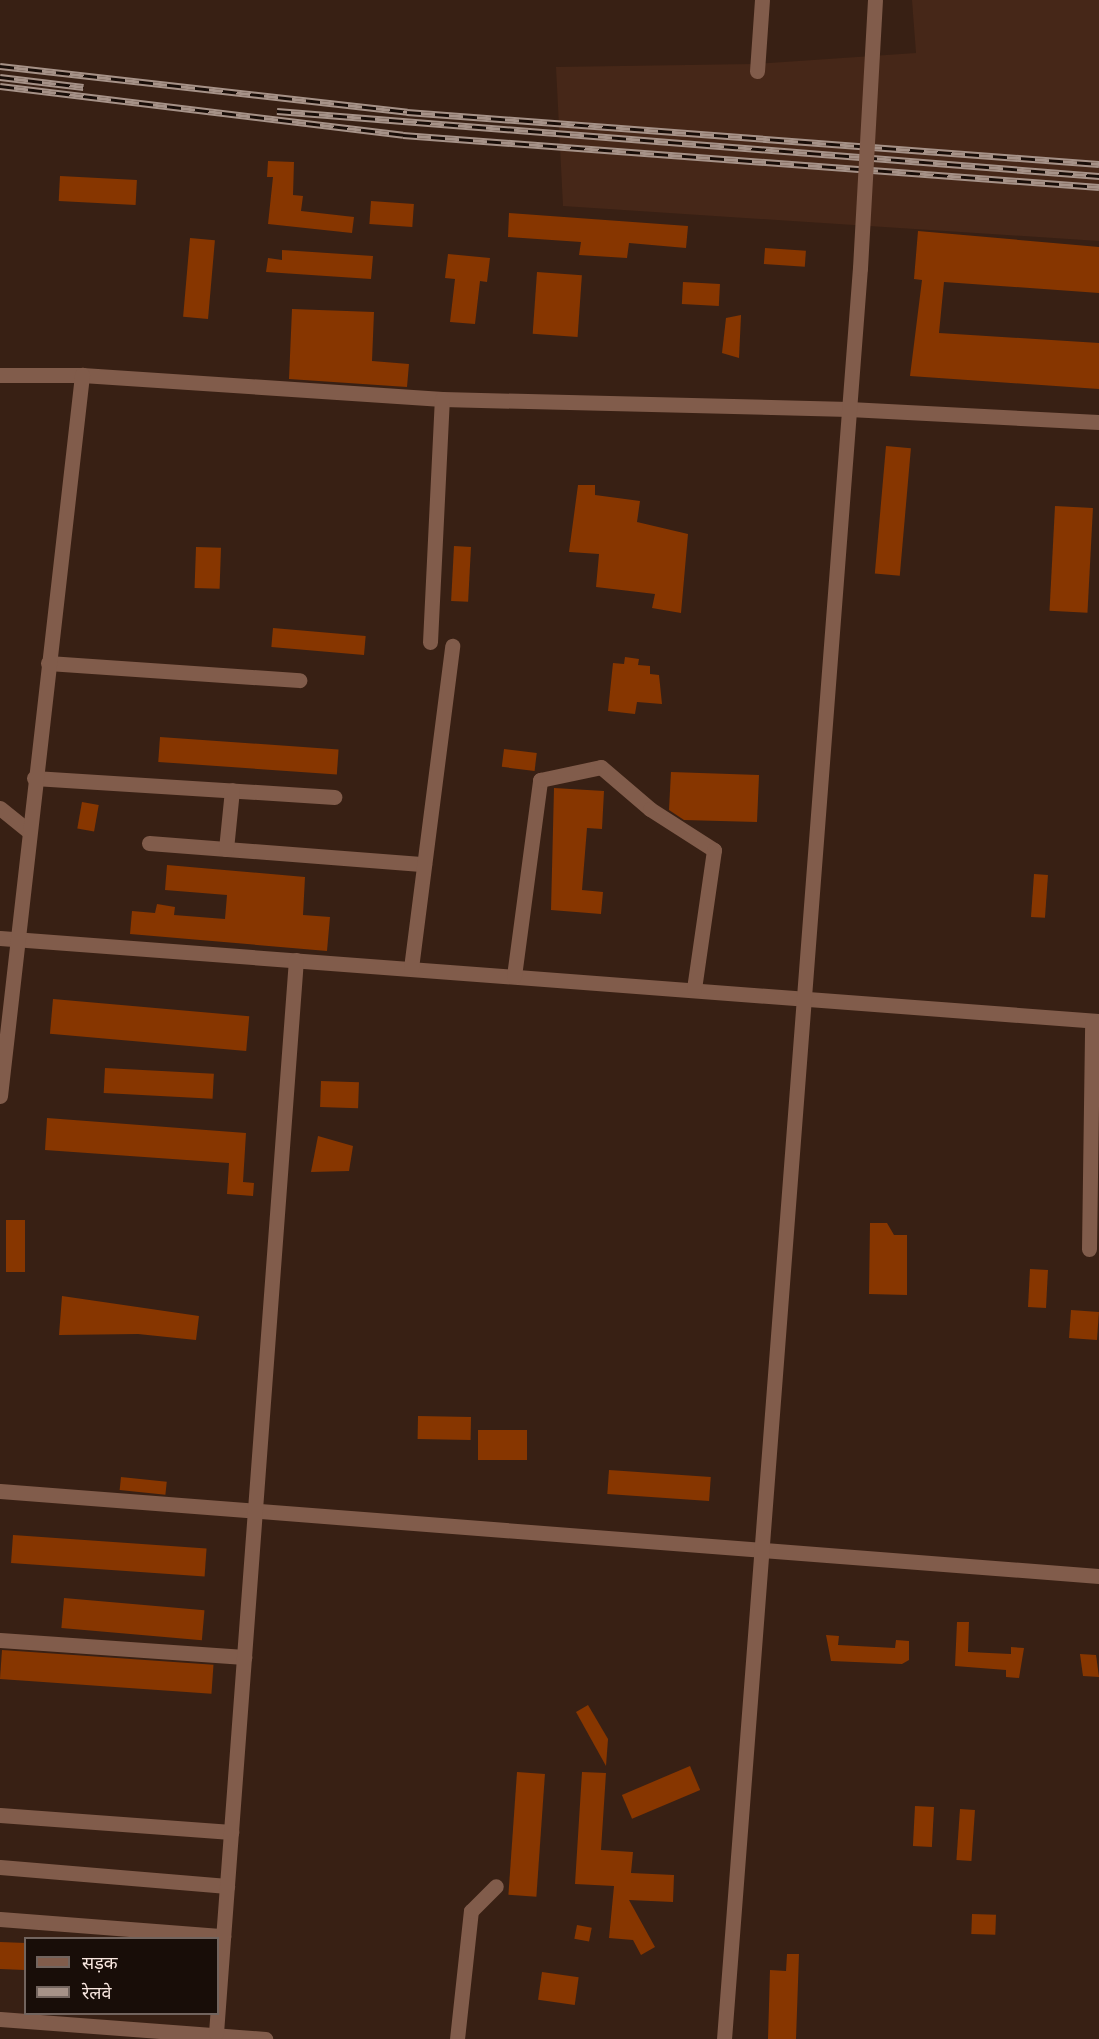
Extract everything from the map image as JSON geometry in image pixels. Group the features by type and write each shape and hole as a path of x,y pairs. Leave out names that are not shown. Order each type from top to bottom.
{"street":[{"path":"757,71 762,0"},
{"path":"724,2039 802,997 860,268 875,0"},
{"path":"0,375 82,375 442,399 849,409 1099,422"},
{"path":"0,1096 7,939 28,831 82,375"},
{"path":"430,642 442,399"},
{"path":"411,968 452,646"},
{"path":"48,663 299,680"},
{"path":"514,976 540,780 601,767 650,809 714,850 694,989"},
{"path":"34,778 334,797"},
{"path":"226,849 232,790"},
{"path":"0,808 28,831"},
{"path":"148,843 424,864"},
{"path":"7,939 802,997 1096,1021 1089,1249"},
{"path":"219,1991 296,960"},
{"path":"0,1491 255,1513 1099,1576"},
{"path":"0,1640 244,1657"},
{"path":"0,1815 231,1832"},
{"path":"0,1867 227,1886"},
{"path":"457,2039 471,1911 496,1886"},
{"path":"0,1918 223,1936"},
{"path":"216,2033 217,2015"},
{"path":"0,2019 216,2033 266,2039"}],"shaded area":[{"path":"912,0 1099,0 1099,241 563,206 556,67 753,64 916,53"}],"building":[{"path":"268,161 294,162 293,195 303,196 301,211 354,217 352,233 268,224 273,177 267,177"},
{"path":"60,176 137,180 136,205 59,201"},
{"path":"371,201 414,204 412,227 369,224"},
{"path":"509,213 688,226 686,248 629,243 627,258 579,255 581,242 508,237"},
{"path":"918,231 1099,247 1099,293 944,282 939,333 1099,343 1099,389 910,376 922,280 914,279"},
{"path":"190,238 215,240 208,319 183,317"},
{"path":"765,248 806,251 805,267 764,264"},
{"path":"282,250 373,256 371,279 266,272 268,258 282,260"},
{"path":"448,254 490,258 487,282 480,281 475,324 450,322 455,279 445,278"},
{"path":"537,272 582,275 578,337 533,334"},
{"path":"683,282 720,284 719,306 682,304"},
{"path":"292,309 374,312 372,361 409,364 407,387 289,379"},
{"path":"741,315 739,358 722,353 726,318"},
{"path":"886,446 911,448 900,576 875,574"},
{"path":"578,485 595,485 595,495 640,501 637,522 688,534 681,613 652,608 655,594 596,587 599,554 569,552"},
{"path":"1055,506 1093,508 1087,613 1050,611"},
{"path":"454,546 471,547 468,602 451,601"},
{"path":"196,547 221,548 220,589 195,588"},
{"path":"273,628 366,636 364,655 271,647"},
{"path":"625,657 639,659 638,665 650,666 650,674 659,675 662,704 637,702 635,714 608,711 613,663 624,664"},
{"path":"160,737 339,749 337,774 158,762"},
{"path":"504,749 537,753 535,771 502,767"},
{"path":"671,772 759,775 757,822 684,820 669,810"},
{"path":"554,788 604,791 602,829 587,828 582,890 603,892 601,914 551,910"},
{"path":"82,802 99,805 94,832 77,829"},
{"path":"167,865 305,877 303,915 330,917 327,951 130,934 132,911 155,913 157,904 175,907 174,915 225,919 227,895 165,890"},
{"path":"1034,874 1048,875 1045,918 1031,917"},
{"path":"53,999 249,1016 246,1051 50,1034"},
{"path":"105,1068 214,1074 213,1099 104,1093"},
{"path":"321,1081 359,1082 358,1108 320,1107"},
{"path":"47,1118 246,1133 243,1182 254,1183 253,1196 227,1194 229,1163 45,1150"},
{"path":"318,1136 353,1146 349,1171 311,1172"},
{"path":"6,1220 25,1220 25,1272 6,1272"},
{"path":"870,1223 887,1223 894,1235 907,1235 907,1295 869,1294"},
{"path":"1030,1269 1048,1270 1046,1308 1028,1307"},
{"path":"62,1296 199,1316 196,1340 138,1334 59,1335"},
{"path":"1071,1310 1099,1312 1097,1340 1069,1338"},
{"path":"418,1416 471,1417 471,1440 418,1439"},
{"path":"478,1430 527,1430 527,1460 478,1460"},
{"path":"609,1470 711,1477 709,1501 607,1494"},
{"path":"121,1477 167,1482 165,1495 120,1490"},
{"path":"13,1535 207,1549 205,1576 11,1563"},
{"path":"64,1598 204,1610 202,1640 61,1628"},
{"path":"957,1622 969,1622 968,1652 1011,1654 1011,1647 1024,1648 1019,1678 1006,1677 1006,1670 955,1666"},
{"path":"826,1635 839,1636 838,1645 895,1648 896,1640 909,1641 909,1660 902,1664 831,1661"},
{"path":"2,1650 213,1665 211,1694 0,1679"},
{"path":"1080,1654 1096,1655 1099,1677 1083,1676"},
{"path":"588,1705 608,1739 606,1766 576,1712"},
{"path":"690,1766 700,1790 632,1819 622,1795"},
{"path":"517,1772 545,1774 536,1897 508,1895"},
{"path":"582,1772 606,1773 601,1850 633,1852 631,1873 674,1875 673,1902 629,1900 655,1947 641,1955 633,1940 609,1938 614,1886 575,1884"},
{"path":"915,1806 934,1807 932,1847 913,1846"},
{"path":"960,1809 975,1810 971,1861 956,1860"},
{"path":"972,1914 996,1915 995,1935 971,1934"},
{"path":"577,1925 592,1928 589,1942 574,1939"},
{"path":"0,1942 24,1943 24,1970 0,1969"},
{"path":"787,1954 799,1954 796,2039 768,2039 770,1970 786,1971"},
{"path":"542,1972 579,1977 575,2005 538,2000"}],"railway":[{"path":"0,66 407,112 1099,164"},
{"path":"0,77 83,87"},
{"path":"0,86 403,135 1099,187"},
{"path":"277,111 1099,176"}]}
